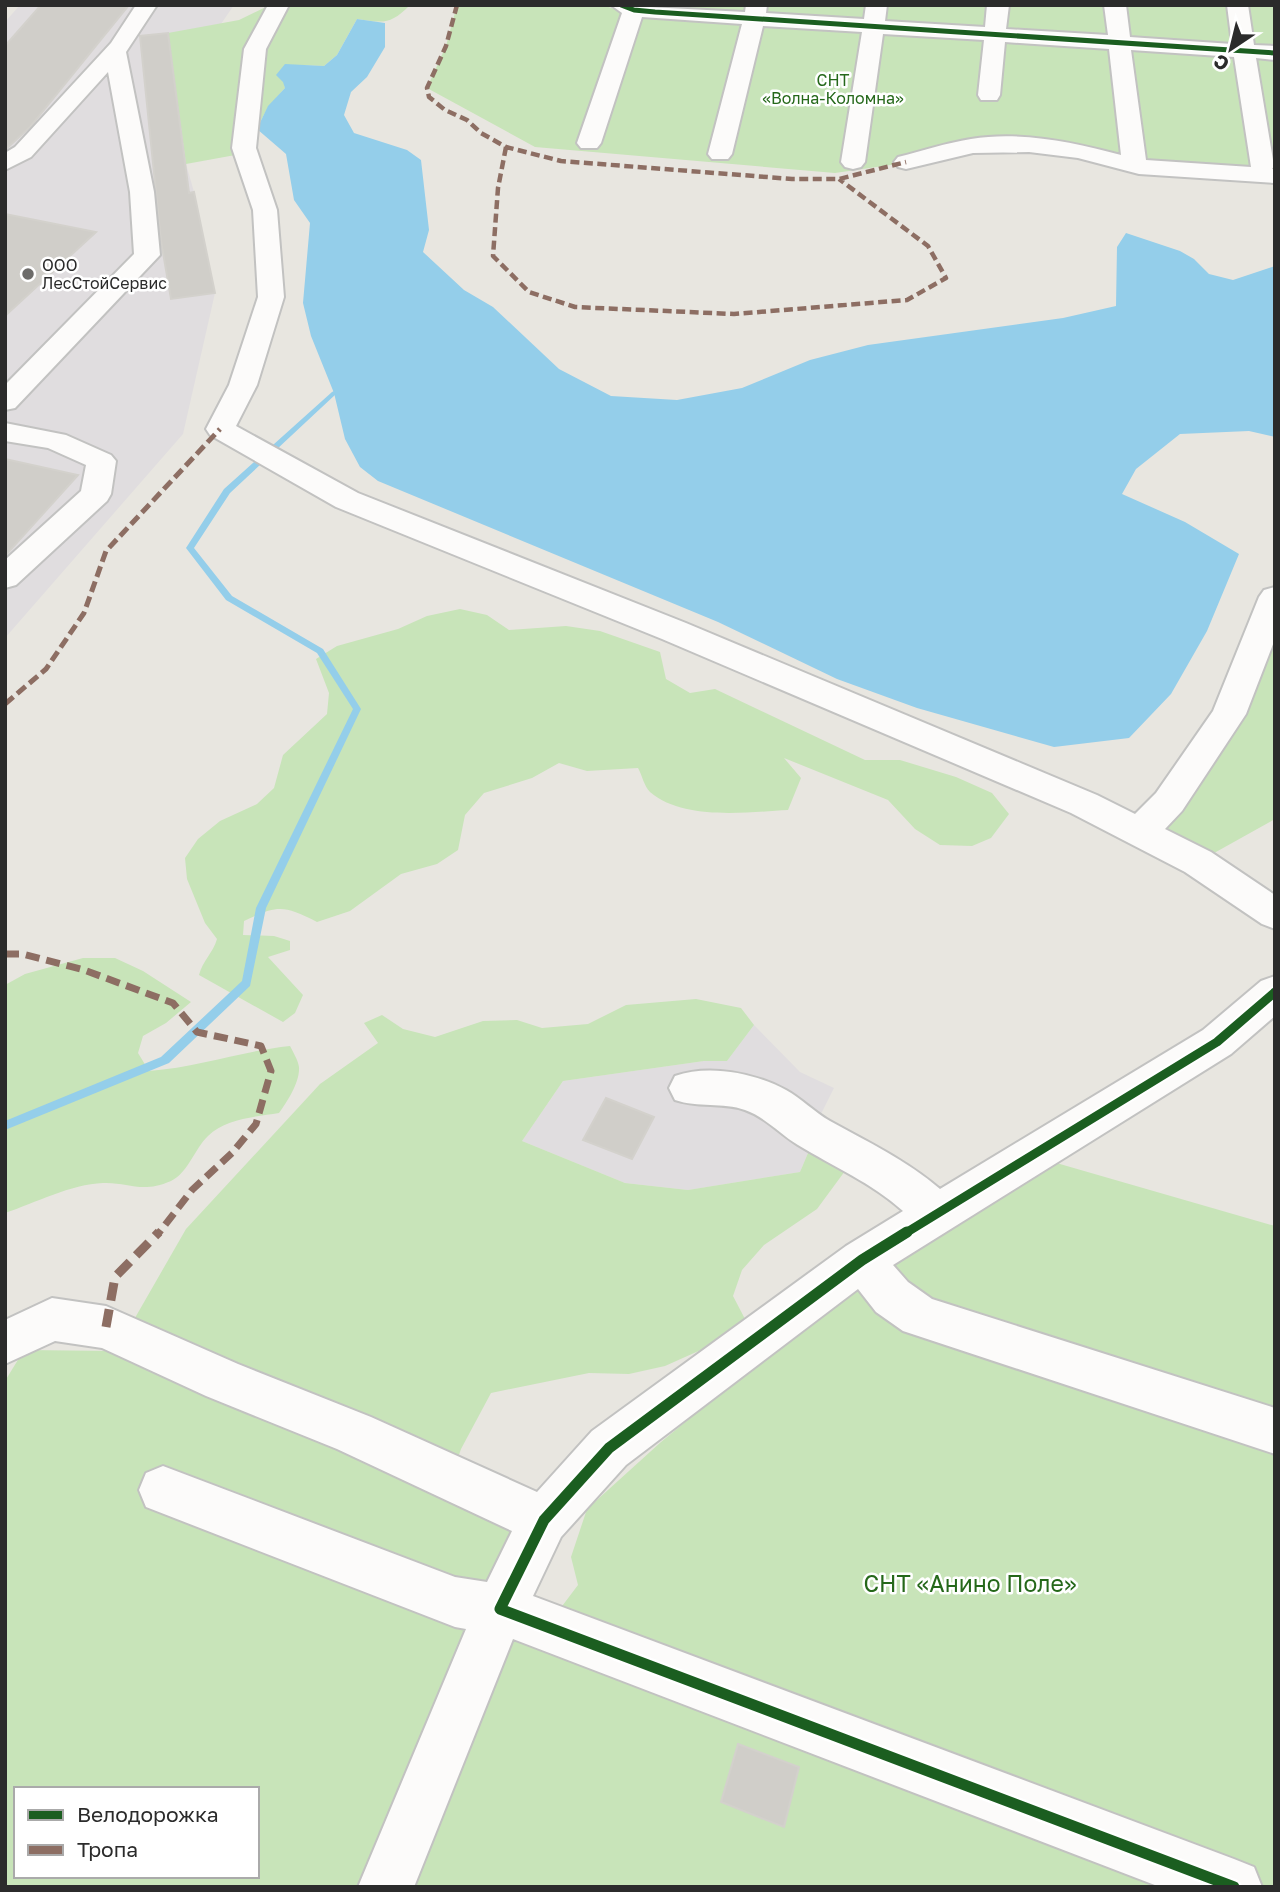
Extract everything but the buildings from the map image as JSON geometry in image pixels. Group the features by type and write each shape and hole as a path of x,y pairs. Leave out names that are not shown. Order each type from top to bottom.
{"street":[{"path":"5,163 23,152 115,51 147,5"},
{"path":"279,5 256,49 244,148 265,210 271,297 243,385 220,429 348,500 687,636 1084,804 1198,862 1275,914"},
{"path":"989,95 998,5"},
{"path":"1115,5 1133,159 1139,167"},
{"path":"906,162 973,146 1029,145 1079,151 1139,167 1268,171 1237,5"},
{"path":"589,144 627,8 875,16 997,34 1275,53"},
{"path":"720,154 755,12"},
{"path":"853,162 875,16"},
{"path":"5,402 147,255 142,192 115,51"},
{"path":"5,432 56,441 101,461 96,494 5,578"},
{"path":"1140,831 1169,802 1229,713 1275,597"},
{"path":"386,1887 500,1609 544,1520 608,1448 862,1260 1217,1042 1275,992"},
{"path":"690,1088 742,1091 771,1102 812,1132 864,1159 904,1185 937,1214"},
{"path":"862,1260 892,1297 919,1316 1275,1431"},
{"path":"5,1343 52,1319 106,1327 222,1380 354,1433 544,1520"},
{"path":"163,1490 455,1602 500,1609 1234,1887"}],"shaded area":[{"path":"20,5 234,5 221,24 168,34 186,164 215,293 183,434 5,638 5,22"},
{"path":"754,1025 800,1072 834,1088 812,1132 811,1146 800,1172 688,1190 625,1183 522,1141 563,1081 704,1061 727,1061"}],"green space":[{"path":"270,5 410,5 386,21 357,19 337,55 324,66 296,65 284,82 285,88 263,116 258,132 257,151 186,164 168,33 239,20"},
{"name":"СНТ «Волна-Коломна»","path":"457,5 603,5 634,16 646,5 1275,5 1275,176 1139,167 1029,145 835,173 535,147 427,88 446,46"},
{"path":"1275,597 1275,819 1198,862 1141,831 1169,802"},
{"path":"460,609 487,615 509,630 566,626 600,631 660,652 666,679 690,693 715,689 865,760 900,760 956,777 992,793 1009,814 991,838 972,846 940,845 915,829 888,800 784,758 801,778 788,810 735,813 698,811 664,801 648,790 638,768 587,771 559,763 532,778 484,793 465,815 458,850 437,864 401,874 350,911 317,922 296,912 280,909 244,921 243,935 274,936 290,941 290,950 268,957 303,995 295,1013 283,1022 199,975 217,939 205,923 187,879 185,858 198,839 220,821 257,804 274,788 283,755 327,714 329,693 316,659 337,646 398,629 427,616"},
{"path":"83,958 115,958 143,971 191,1002 166,1023 143,1036 138,1053 149,1071 290,1046 299,1073 289,1098 279,1113 242,1119 215,1130 203,1141 182,1172 171,1181 151,1187 91,1184 66,1190 5,1213 5,985 25,974"},
{"path":"696,999 741,1008 754,1025 727,1061 704,1061 563,1081 522,1141 625,1183 688,1190 800,1172 811,1146 845,1171 817,1209 764,1245 742,1270 733,1296 745,1319 733,1339 665,1366 629,1374 589,1373 491,1393 461,1449 445,1496 518,1524 364,1887 5,1887 5,1381 24,1350 116,1351 186,1229 320,1084 378,1043 364,1023 382,1015 403,1029 435,1037 483,1021 517,1020 542,1028 588,1024 626,1005"},
{"name":"СНТ «Анино Поле»","path":"1053,1162 1275,1226 1275,1887 405,1887 504,1641 535,1642 578,1585 571,1557 587,1509 661,1442 855,1282"}],"water":[{"path":"357,19 385,23 385,47 367,77 351,92 344,115 354,133 407,150 421,160 429,230 423,252 464,290 493,307 559,369 611,396 677,400 742,388 810,360 868,345 1063,318 1116,306 1117,247 1126,233 1180,251 1194,259 1209,274 1233,280 1275,266 1275,437 1249,431 1180,434 1136,469 1122,494 1185,522 1239,554 1207,631 1171,694 1129,738 1054,747 917,708 837,679 718,622 378,481 360,467 345,439 334,393 311,336 303,303 310,223 294,200 286,154 257,129 268,106 285,88 276,75 285,64 324,66 337,55"}],"waterway":[{"path":"5,1126 165,1060 247,983 261,908 357,709 320,651 229,598 190,548 227,491 334,393"}],"marked path":[{"path":"457,5 446,46 427,88 429,97 445,110 467,120 481,133 506,147 561,161 792,179 839,179 906,162"},
{"path":"506,147 498,188 493,256 529,292 575,307 734,314 907,300 946,278 928,246 839,179"},
{"path":"5,704 46,669 84,613 106,551 220,429"},
{"path":"5,954 23,954 84,970 173,1003 197,1032 261,1046 271,1071 256,1124 232,1153 192,1190 152,1242 115,1277 106,1327"}],"cycle path":[{"path":"621,5 634,10 655,12 1275,53"},
{"path":"1234,1887 500,1609 544,1520 609,1448 862,1260 1217,1042 1275,992"}],"place":[{"name":"ООО ЛесСтойСервис","path":"28,274"}]}
